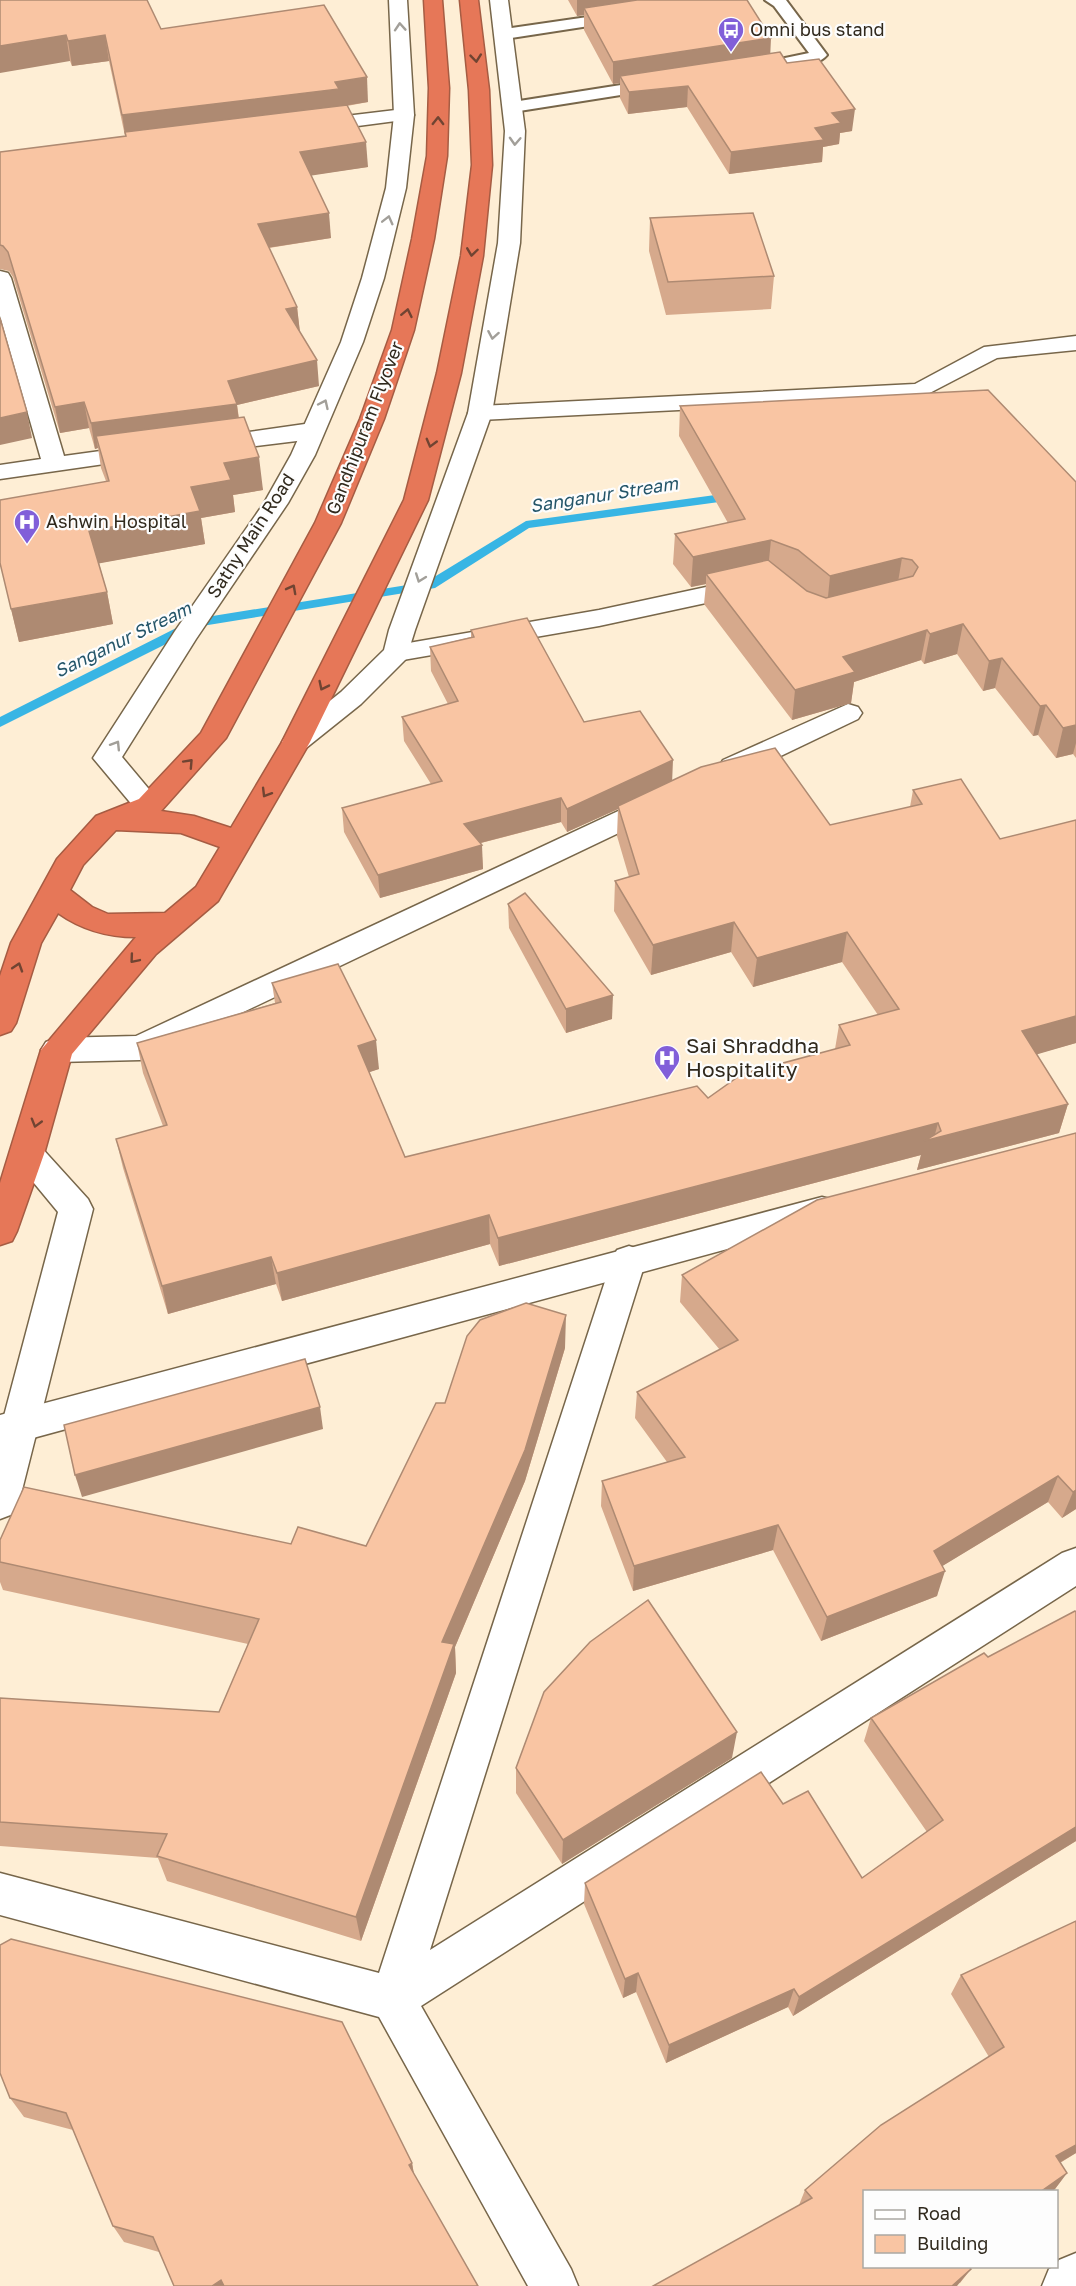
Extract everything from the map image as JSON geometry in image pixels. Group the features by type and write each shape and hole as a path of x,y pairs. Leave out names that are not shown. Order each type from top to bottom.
{"highway":[{"name":"Gandhipuram Flyover","path":"149,806 212,738 328,523 372,419 403,330 437,156 439,88 433,0"},
{"path":"0,1231 27,1154 57,1050 145,946 207,894 296,742 416,500 449,373 472,256 482,165 479,90 469,0"},
{"path":"0,1023 26,943 72,859 106,823 149,806"},
{"path":"106,823 157,819 204,826 236,843"},
{"path":"54,892 71,910 100,924 136,926 172,923"}],"street":[{"name":"Sathy Main Road","path":"149,806 107,758 184,637 276,503 303,455 352,342 373,278 396,188 404,115 398,0"},
{"path":"296,742 351,698 399,641 480,413 509,243 515,131 506,34 499,0"},
{"path":"297,128 404,115"},
{"path":"0,278 54,463"},
{"path":"480,413 920,391 992,352 1076,343"},
{"path":"0,472 54,463 305,433 312,430"},
{"path":"399,641 599,618 768,580 776,582"},
{"path":"57,1050 140,1048 848,712"},
{"path":"0,1502 10,1429 76,1209 27,1154"},
{"path":"10,1429 629,1260 847,1204"},
{"path":"393,1999 629,1260"},
{"path":"393,1999 1076,1565"},
{"path":"0,1894 393,1999 554,2286"},
{"path":"1066,2286 1076,2277"}],"lane":[{"path":"756,69 802,62 819,55 780,3 773,0"},
{"path":"506,34 633,15"},
{"path":"513,107 675,82"}],"building":[{"path":"0,0 147,0 161,29 324,5 367,77 335,82 339,89 122,115 105,35 68,41 66,35 0,46"},
{"path":"637,0 747,0 771,38 613,62 584,8"},
{"path":"780,52 787,63 819,59 855,109 832,113 841,123 815,128 824,140 731,152 688,86 629,92 620,76"},
{"path":"347,105 366,142 300,152 329,213 258,224 297,307 286,309 317,360 228,381 237,404 91,423 84,402 55,407 8,252 0,245 0,152 126,136 125,132"},
{"path":"753,213 774,276 668,282 650,218"},
{"path":"0,318 27,412 0,418"},
{"path":"988,390 1076,482 1076,725 1063,728 1046,705 1040,706 1002,658 989,661 963,624 930,634 927,630 843,657 855,672 795,690 706,574 768,560 807,591 826,598 913,576 918,567 912,560 902,558 830,576 798,550 771,540 693,557 675,534 745,519 680,406"},
{"path":"244,417 259,457 224,463 231,480 191,487 200,511 89,531 107,592 11,609 0,563 0,500 109,481 96,436"},
{"path":"527,618 584,722 640,711 673,760 567,809 561,798 464,824 482,845 378,875 342,808 442,781 402,717 458,701 430,647 474,637 471,630"},
{"path":"775,748 830,825 922,804 913,790 961,779 1000,839 1076,820 1076,1016 1022,1031 1068,1104 924,1141 941,1131 938,1123 498,1238 489,1215 277,1273 271,1257 162,1286 116,1139 167,1125 137,1043 281,1002 272,983 338,964 376,1040 358,1046 405,1157 697,1086 708,1098 742,1074 850,1045 839,1025 899,1009 847,932 757,958 734,922 653,945 615,881 639,874 618,806 701,767"},
{"path":"525,893 613,995 566,1009 508,904"},
{"path":"1076,1133 1076,1490 1073,1492 1058,1476 934,1551 945,1571 827,1617 778,1525 634,1566 602,1481 685,1457 637,1392 738,1340 682,1275 817,1200"},
{"path":"526,1303 566,1315 525,1450 442,1642 454,1644 356,1917 157,1856 167,1834 0,1822 0,1698 219,1712 259,1619 0,1562 0,1540 24,1487 291,1544 298,1527 366,1546 436,1403 445,1403 467,1336 480,1320"},
{"path":"305,1359 320,1407 75,1475 64,1425"},
{"path":"648,1600 737,1732 563,1840 516,1768 544,1692 590,1642"},
{"path":"1075,1611 1076,1827 799,1997 794,1989 669,2045 638,1973 625,1979 585,1883 761,1772 783,1804 808,1791 862,1878 943,1820 871,1718 984,1653 988,1657"},
{"path":"1076,1921 1076,2145 1056,2156 1067,2173 1043,2190 863,2190 863,2268 970,2268 952,2286 653,2286 812,2198 805,2190 881,2125 1004,2047 961,1975"},
{"path":"11,1939 342,2022 412,2163 409,2165 478,2286 224,2286 221,2280 212,2286 174,2286 153,2237 113,2226 66,2113 10,2098 0,2073 0,1945"}],"waterway":[{"name":"Sanganur Stream","path":"0,723 199,622 430,585 526,525 737,496"}],"place":[{"name":"Omni bus stand","path":"731,53"},
{"name":"Ashwin Hospital","path":"27,545"},
{"name":"Sai Shraddha Hospitality","path":"667,1081"}]}
